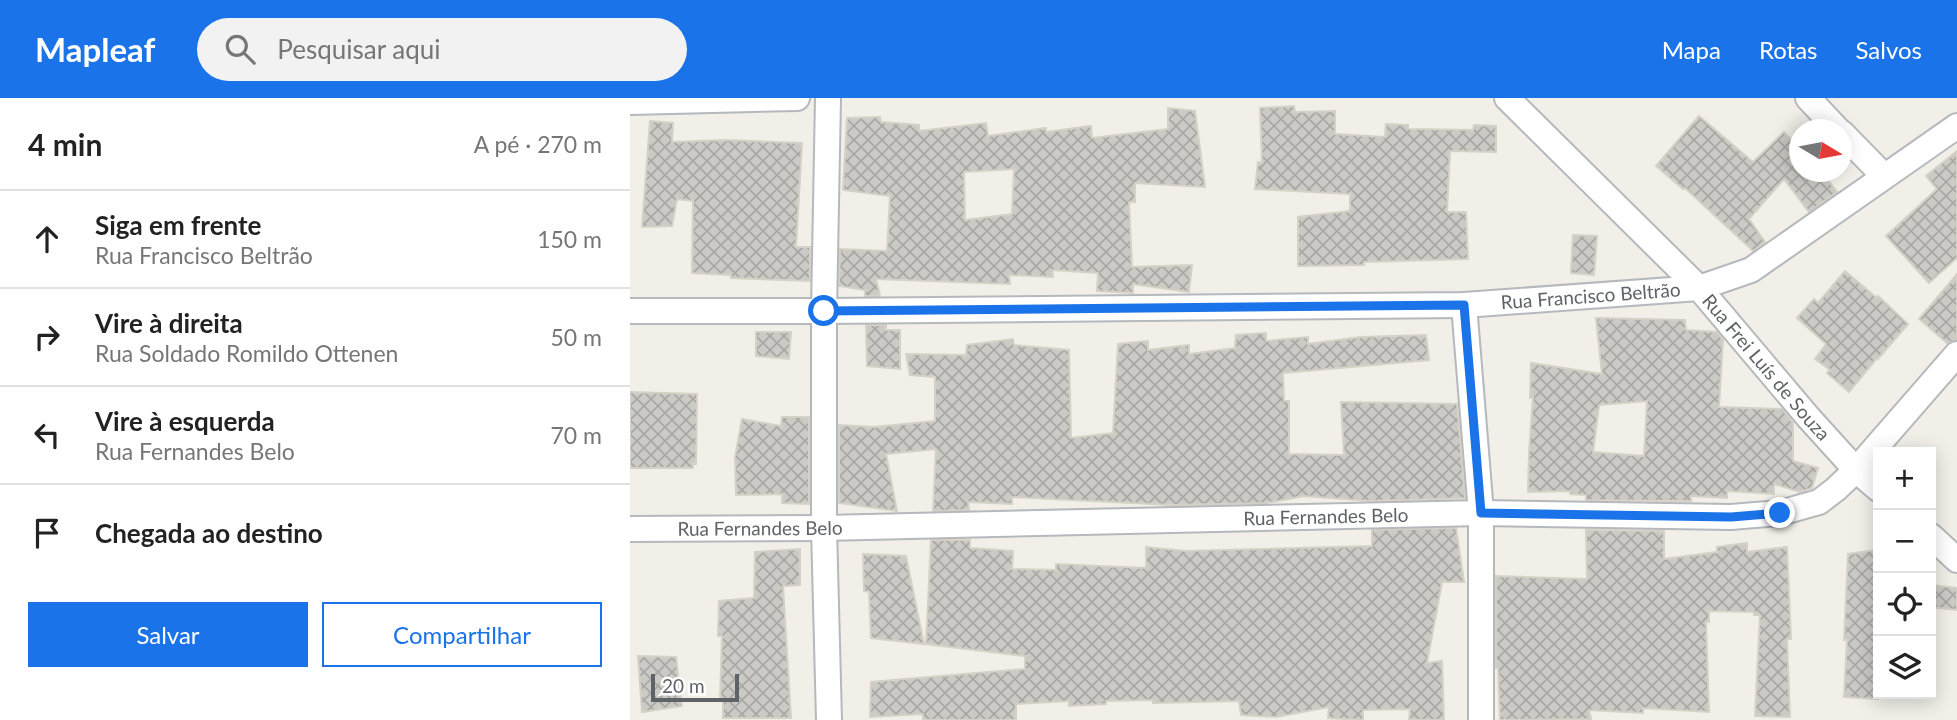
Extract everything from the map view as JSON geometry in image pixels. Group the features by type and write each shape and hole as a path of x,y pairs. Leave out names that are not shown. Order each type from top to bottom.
{"street":[{"path":"630,102 797,98"},
{"path":"828,98 824,528 829,720"},
{"name":"Rua Frei Luís de Souza","path":"1507,98 1699,288 1808,417 1873,485"},
{"path":"1808,98 1828,119"},
{"name":"Rua Francisco Beltrão","path":"630,311 1464,305 1699,288 1751,270 1957,126"},
{"path":"1852,143 1884,176"},
{"path":"1464,305 1481,513 1481,720"},
{"name":"Rua Fernandes Belo","path":"630,529 824,528 1481,513 1731,517 1780,513 1819,502 1836,489 1856,470 1957,354"},
{"path":"1936,541 1957,560"}],"building":[{"path":"1294,106 1295,112 1335,111 1335,134 1385,137 1386,124 1408,125 1408,129 1473,130 1474,125 1496,126 1496,152 1450,151 1447,212 1466,212 1468,259 1298,266 1298,217 1350,211 1350,194 1255,189 1258,162 1262,163 1260,108"},
{"path":"1168,108 1195,111 1205,187 1135,183 1135,202 1129,202 1132,267 1192,265 1189,292 1133,284 1133,293 1097,291 1098,273 1052,270 1053,277 1009,275 1010,284 876,279 880,296 865,296 865,290 839,286 840,249 887,251 890,196 843,190 847,118 880,117 881,122 919,125 919,131 986,123 988,136 1046,128 1046,132 1091,126 1092,138 1168,129","holes":["1014,169 1012,214 965,220 964,172"]},
{"path":"1699,116 1753,162 1784,132 1789,137 1789,182 1830,182 1837,192 1809,212 1784,179 1749,219 1765,242 1753,251 1685,188 1656,166"},
{"path":"650,121 673,123 672,142 726,140 802,143 796,247 810,247 810,281 731,278 731,275 692,273 693,201 677,199 672,226 642,227"},
{"path":"1957,151 1957,258 1929,283 1886,236 1937,189 1926,176"},
{"path":"1573,235 1597,236 1594,275 1571,273"},
{"path":"1845,271 1877,298 1878,296 1908,324 1849,392 1827,373 1830,370 1815,359 1826,344 1797,318 1814,299 1818,303"},
{"path":"1957,274 1957,340 1947,343 1919,319"},
{"path":"1596,318 1685,320 1686,330 1717,332 1723,340 1719,407 1782,409 1793,423 1793,461 1818,468 1812,488 1800,492 1774,484 1774,494 1727,491 1727,498 1691,496 1691,501 1586,500 1586,495 1570,494 1570,491 1528,492 1533,397 1530,398 1531,363 1602,374","holes":["1647,401 1644,456 1593,452 1599,405"]},
{"path":"866,325 886,325 886,330 900,330 900,369 867,366"},
{"path":"756,332 791,332 789,359 756,356"},
{"path":"1266,333 1266,341 1308,337 1308,344 1361,337 1426,335 1429,360 1283,373 1284,401 1289,401 1289,454 1344,455 1341,402 1457,404 1465,498 1370,501 1304,496 1267,503 1173,505 1012,497 1012,504 968,502 969,510 933,511 936,449 886,454 897,511 839,503 839,425 874,427 935,421 935,377 910,375 906,354 966,355 967,345 1013,339 1014,345 1069,350 1071,438 1113,433 1118,344 1148,341 1148,350 1189,345 1189,354 1235,348 1236,335"},
{"path":"630,392 697,394 696,464 693,464 693,468 630,468"},
{"path":"782,417 809,417 809,504 782,503 782,494 736,495 735,457 742,419 781,426"},
{"path":"1456,528 1464,582 1442,582 1427,663 1442,661 1444,720 1409,720 1410,709 1363,710 1363,720 1328,718 1329,707 1276,717 1241,715 1239,701 1153,703 1153,700 1106,701 1106,704 1069,706 1069,701 1016,704 1016,720 923,720 923,714 870,717 871,682 1025,669 1025,656 926,644 931,540 970,540 970,548 1013,551 1012,569 1056,570 1056,564 1146,568 1146,547 1185,551 1372,546 1372,530"},
{"path":"1586,530 1664,531 1664,559 1717,552 1717,547 1747,543 1747,552 1787,547 1791,639 1787,639 1790,717 1755,716 1760,615 1754,615 1754,612 1709,611 1709,622 1706,622 1709,712 1643,708 1643,713 1589,710 1591,719 1500,720 1496,668 1496,576 1587,579"},
{"path":"800,549 800,585 783,586 791,718 723,718 723,699 720,700 722,636 718,636 719,601 754,598 755,552"},
{"path":"1873,551 1873,699 1844,697 1848,554"},
{"path":"863,554 906,556 924,644 871,638 869,592 864,591"},
{"path":"1936,586 1957,588 1957,610 1936,608"},
{"path":"638,656 676,657 682,706 642,712"}],"route":[{"path":"824,311 1464,305 1481,513 1731,517 1780,513"}]}
